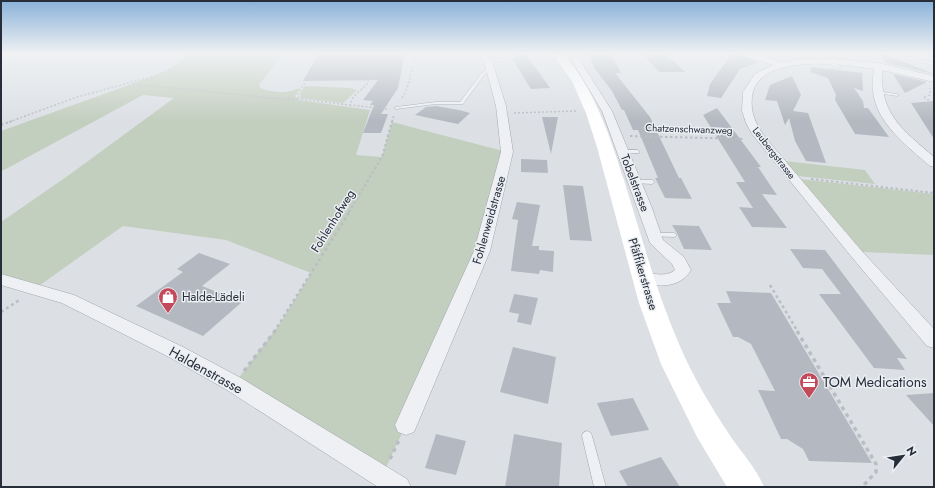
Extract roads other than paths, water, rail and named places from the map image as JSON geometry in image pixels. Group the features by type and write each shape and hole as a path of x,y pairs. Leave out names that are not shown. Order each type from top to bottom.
{"main road":[{"name":"Pfäffikerstrasse","path":"575,76 592,111 601,134 657,320 676,368 696,410 747,487"}],"street":[{"name":"Fohlenweidstrasse","path":"406,425 482,251 507,152 501,106 492,76"},
{"name":"Tobelstrasse","path":"586,76 602,101 635,182 657,243 678,261 683,270 679,276 674,279 644,278"},
{"name":"Leubergstrasse","path":"759,76 749,88 747,97 749,120 761,139 855,252 934,341"},
{"path":"878,76 877,92 882,106 894,125 934,163"},
{"name":"Leubergstrasse","path":"920,76 934,79"},
{"name":"Haldenstrasse","path":"1,279 68,299 176,352 234,384 390,482"}],"lane":[{"path":"395,109 436,103 461,103 469,96 481,76"},
{"path":"877,92 897,95"},
{"path":"623,152 637,152"},
{"path":"635,182 652,182"},
{"path":"653,235 674,235"},
{"path":"587,436 600,487"}],"place":[{"name":"Halde-Lädeli","path":"168,314"},
{"name":"TOM Medications","path":"809,399"}]}
